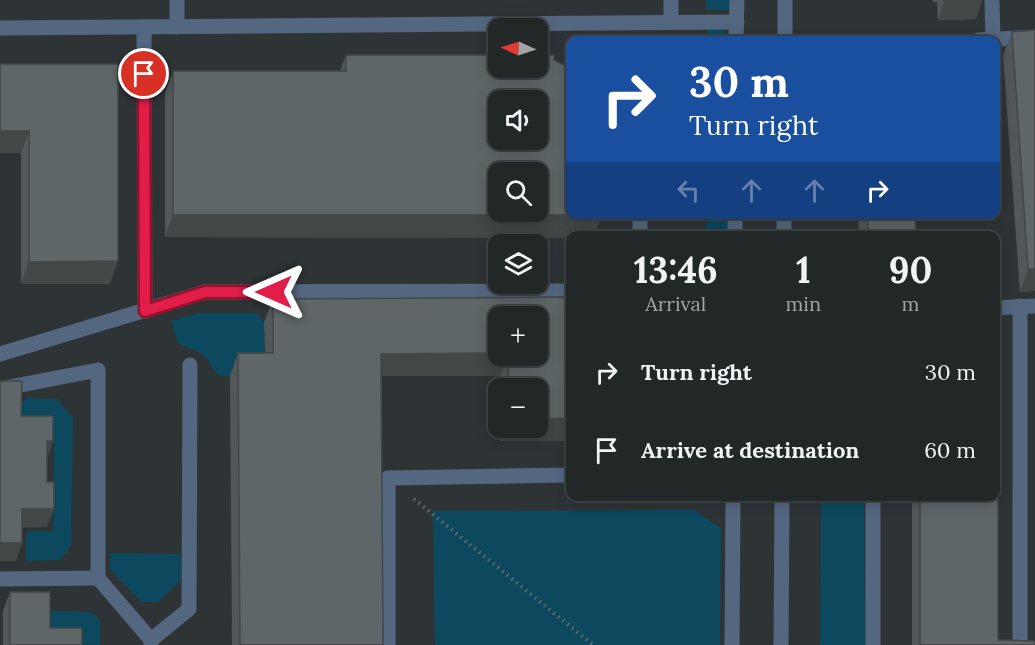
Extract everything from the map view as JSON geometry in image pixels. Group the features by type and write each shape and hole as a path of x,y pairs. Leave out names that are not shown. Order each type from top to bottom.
{"street":[{"path":"177,0 177,27"},
{"path":"671,0 671,22"},
{"path":"736,36 737,0"},
{"path":"785,0 785,36"},
{"path":"987,36 992,0"},
{"path":"0,28 736,22"},
{"path":"144,27 145,311"},
{"path":"1000,39 1035,37"},
{"path":"0,354 205,292 566,291"},
{"path":"1000,308 1028,306 1020,643"},
{"path":"0,389 98,370 98,578 151,642 189,609 190,365"},
{"path":"388,645 388,478 566,475"},
{"path":"732,645 733,501"},
{"path":"781,645 782,501"},
{"path":"873,501 873,645"},
{"path":"0,579 98,578"}],"path":[{"path":"388,478 593,645"}],"shaded area":[{"path":"706,0 730,0 730,10 706,10"},
{"path":"720,27 730,36 706,36 706,31"},
{"path":"706,219 728,219 727,231 705,231"},
{"path":"199,313 257,313 264,322 265,376 219,376 203,354 178,343 171,321"},
{"path":"27,398 57,399 73,418 71,545 60,560 26,561 26,536 29,531 53,531 54,431 22,426 22,403"},
{"path":"821,501 864,501 865,645 820,645"},
{"path":"694,510 721,528 720,645 435,645 433,511"},
{"path":"110,553 181,554 181,580 158,602 141,602 110,569"},
{"path":"52,611 92,612 100,621 100,645 52,644 48,615"}],"building":[{"path":"1035,30 1035,269 1028,269 1012,32"},
{"path":"346,55 488,55 488,78 548,78 548,55 554,55 554,60 566,66 566,215 548,215 548,162 488,162 488,215 173,215 173,71 346,71"},
{"path":"0,64 118,64 118,261 29,262 29,131 0,131"},
{"path":"867,219 915,219 916,231 869,231"},
{"path":"566,297 566,418 548,419 548,378 509,378 508,366 548,366 548,306 488,306 488,353 381,354 383,645 240,645 238,353 273,353 273,299"},
{"path":"0,381 22,381 21,416 53,416 53,441 47,441 47,482 54,482 54,509 22,509 22,543 0,543"},
{"path":"920,501 998,501 998,640 1035,641 1035,645 920,645"},
{"path":"10,592 50,592 50,628 82,628 82,645 10,645"}],"route":[{"path":"144,74 145,311 205,292 274,292"}]}
